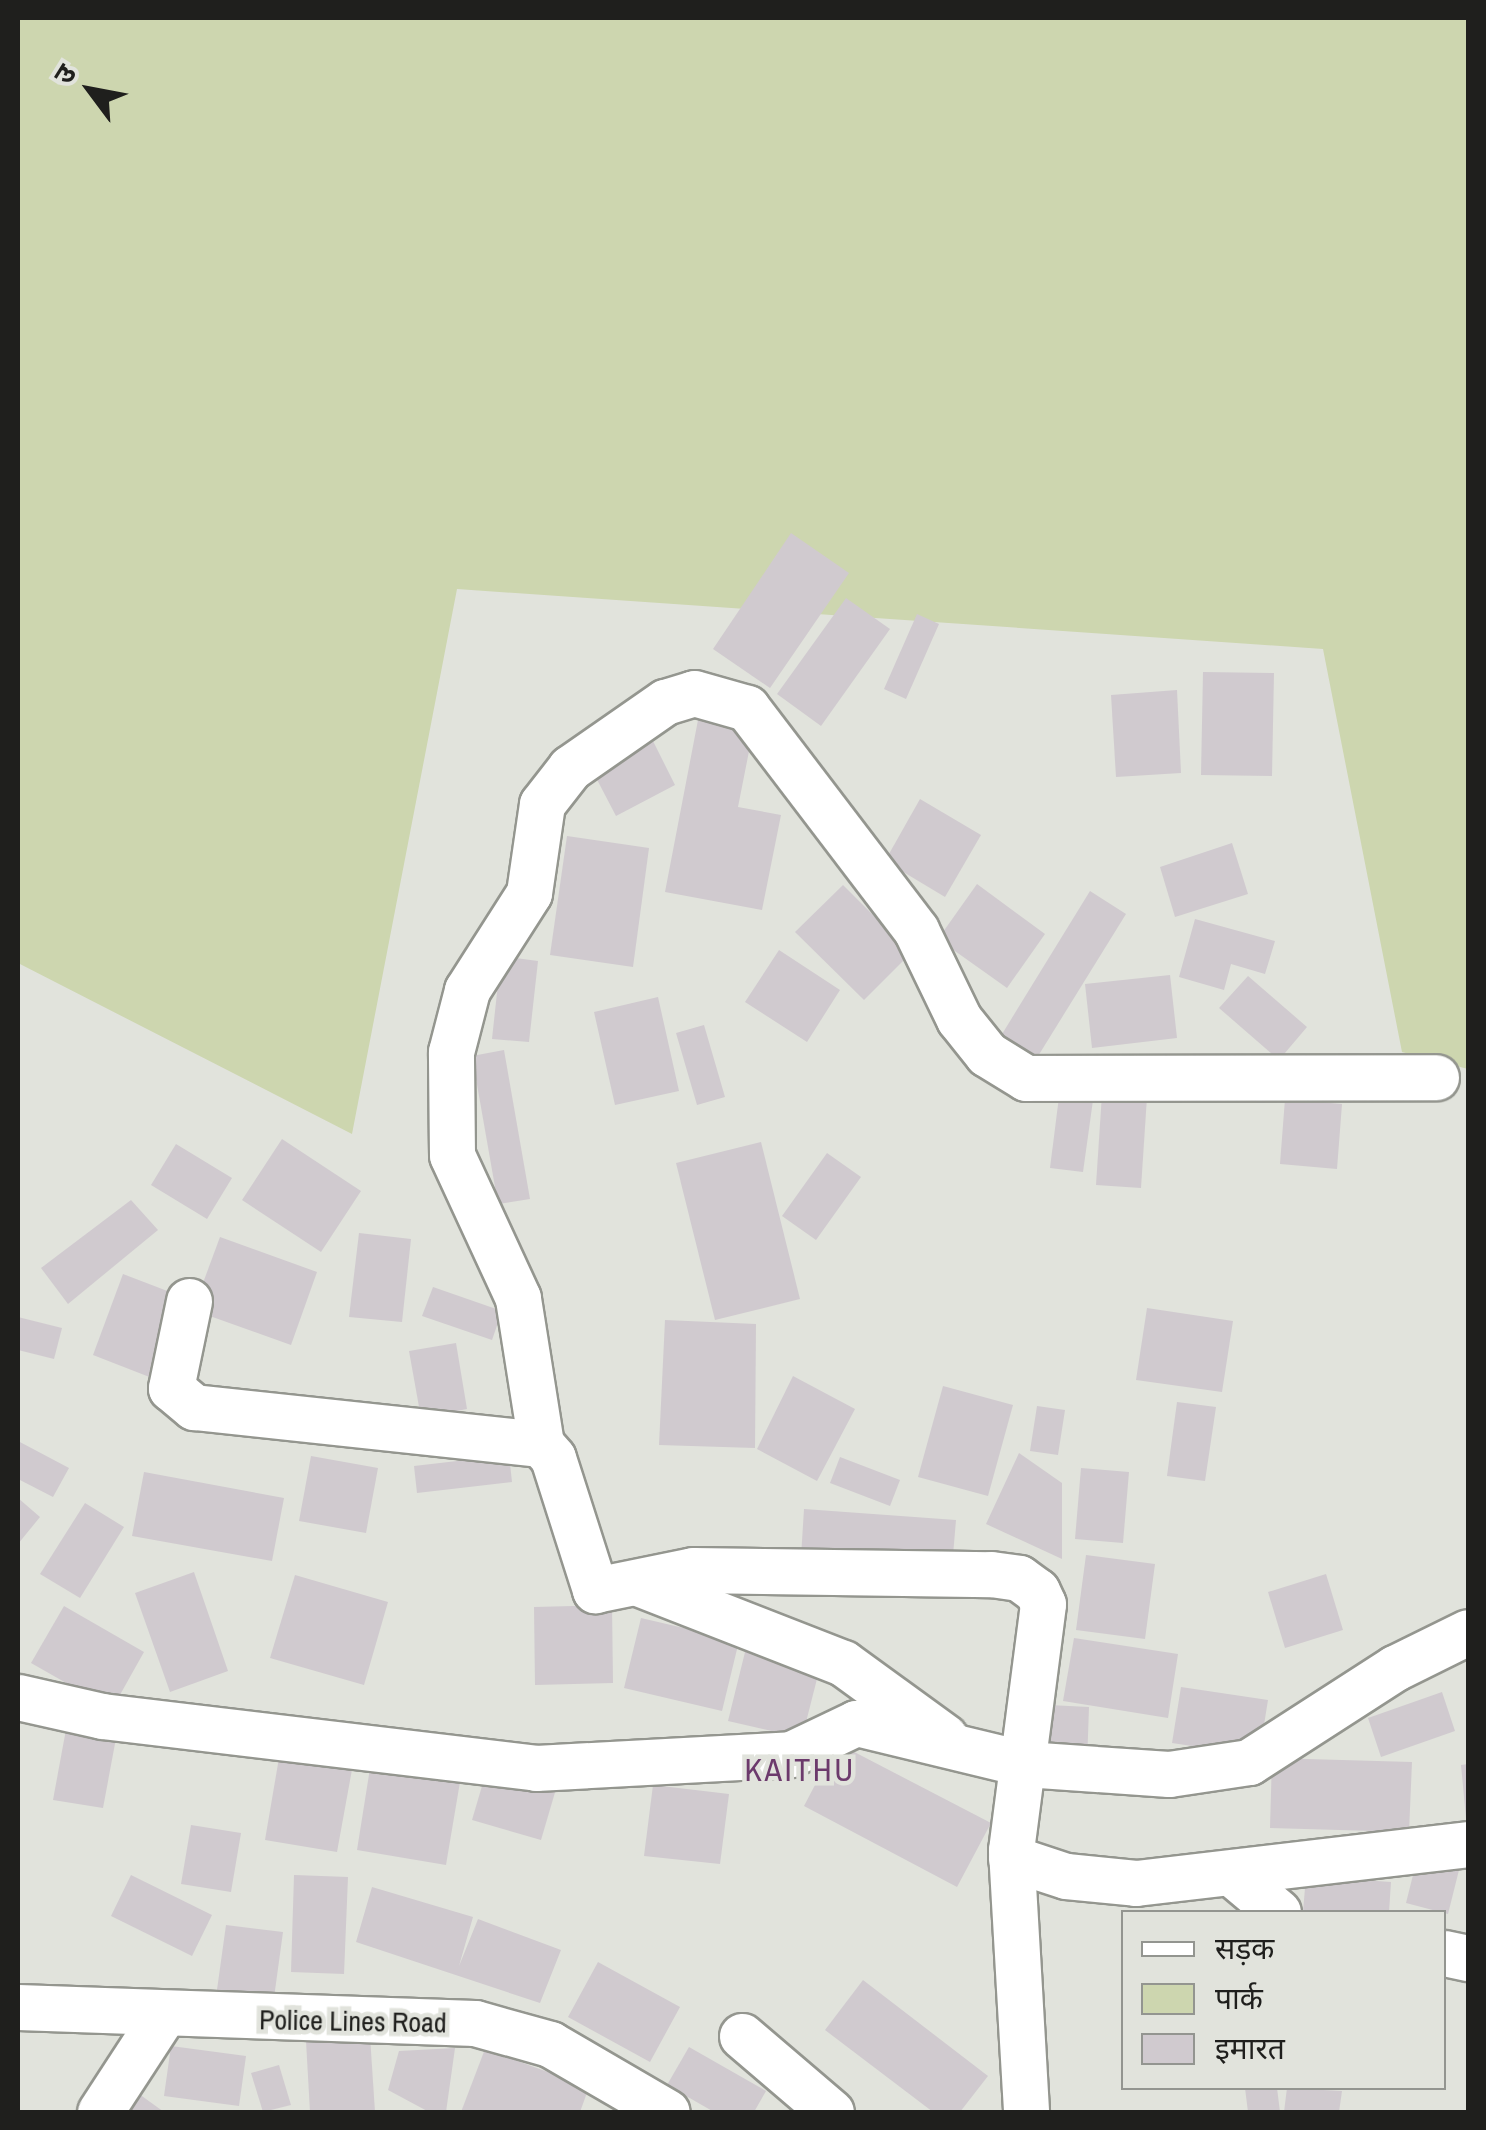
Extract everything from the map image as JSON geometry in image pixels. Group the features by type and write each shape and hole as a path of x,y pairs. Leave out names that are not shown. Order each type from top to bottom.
{"street":[{"path":"1026,2112 1011,1858 1043,1604 1020,1578 693,1570 638,1583 589,1586 568,1499 541,1444 518,1298 452,1155 451,1052 467,990 530,893 542,804 570,768 666,702 707,694 747,708 916,930 958,1019 987,1054 1026,1078 1436,1077"},
{"path":"189,1301 171,1388 194,1407 541,1444"},
{"path":"638,1583 843,1662 958,1748"},
{"path":"18,1698 102,1716 536,1768 791,1754 856,1724 1024,1764 1169,1774 1249,1762 1395,1668 1468,1632"},
{"path":"1011,1858 1066,1876 1136,1884 1235,1876 1468,1844"},
{"path":"1235,1876 1276,1910"},
{"name":"Police Lines Road","path":"18,2007 474,2024 550,2044 667,2112"},
{"path":"100,2112 164,2014"},
{"path":"742,2036 832,2112"}],"green space":[{"path":"18,18 1468,18 1468,1069 1402,1052 1323,649 457,589 352,1134 18,963"}],"building":[{"path":"791,533 849,573 770,688 713,649"},
{"path":"846,598 890,629 821,726 777,694"},
{"path":"917,614 939,624 906,699 884,689"},
{"path":"1203,672 1274,673 1272,776 1201,775"},
{"path":"1177,690 1181,773 1116,777 1111,695"},
{"path":"698,720 753,731 738,807 781,815 762,910 665,892"},
{"path":"652,739 675,785 616,816 592,770"},
{"path":"920,799 981,835 945,897 885,861"},
{"path":"567,836 649,848 633,967 550,955"},
{"path":"1232,843 1248,894 1175,917 1160,867"},
{"path":"977,884 1045,934 1007,988 938,939"},
{"path":"843,885 911,953 864,1000 795,932"},
{"path":"1090,891 1126,914 1035,1061 999,1039"},
{"path":"1195,919 1275,941 1265,974 1231,964 1224,990 1179,977"},
{"path":"779,950 840,990 807,1042 745,1002"},
{"path":"501,956 538,961 529,1042 492,1039"},
{"path":"1170,975 1177,1038 1092,1048 1085,984"},
{"path":"1248,976 1307,1027 1279,1060 1219,1008"},
{"path":"658,997 679,1091 615,1105 594,1012"},
{"path":"704,1025 725,1097 697,1105 676,1033"},
{"path":"504,1050 530,1199 498,1204 472,1056"},
{"path":"1060,1089 1094,1093 1083,1172 1050,1168"},
{"path":"1102,1094 1147,1097 1141,1188 1096,1185"},
{"path":"1285,1099 1342,1104 1337,1169 1280,1164"},
{"path":"282,1139 361,1191 321,1252 242,1200"},
{"path":"761,1142 800,1299 715,1320 676,1163"},
{"path":"176,1144 232,1178 207,1219 151,1185"},
{"path":"827,1153 861,1177 816,1240 782,1216"},
{"path":"131,1200 158,1230 68,1304 41,1268"},
{"path":"359,1233 411,1239 402,1322 349,1317"},
{"path":"220,1237 317,1272 291,1345 193,1310"},
{"path":"123,1274 183,1297 152,1378 93,1355"},
{"path":"433,1287 502,1311 492,1340 422,1316"},
{"path":"1147,1308 1233,1321 1222,1392 1136,1380"},
{"path":"18,1317 62,1328 54,1359 18,1350"},
{"path":"665,1320 756,1324 755,1448 659,1445"},
{"path":"456,1343 467,1409 421,1418 409,1351"},
{"path":"793,1376 855,1409 817,1481 757,1449"},
{"path":"943,1386 1013,1405 988,1496 918,1477"},
{"path":"1177,1402 1216,1407 1205,1481 1167,1476"},
{"path":"1037,1406 1065,1410 1058,1455 1030,1451"},
{"path":"18,1441 69,1468 53,1497 18,1479"},
{"path":"1019,1453 1062,1483 1062,1559 986,1524"},
{"path":"509,1455 512,1482 417,1493 414,1466"},
{"path":"311,1456 378,1468 366,1533 299,1521"},
{"path":"840,1457 900,1480 890,1506 830,1483"},
{"path":"1081,1468 1129,1472 1123,1543 1075,1539"},
{"path":"144,1472 284,1498 272,1561 132,1536"},
{"path":"18,1498 40,1517 18,1544"},
{"path":"85,1503 124,1527 80,1598 40,1574"},
{"path":"804,1509 956,1520 952,1567 801,1557"},
{"path":"1086,1555 1155,1564 1145,1639 1076,1630"},
{"path":"194,1572 228,1671 170,1692 135,1593"},
{"path":"1326,1574 1343,1630 1285,1648 1268,1592"},
{"path":"295,1575 388,1602 364,1685 270,1658"},
{"path":"612,1605 613,1683 535,1685 534,1607"},
{"path":"64,1606 144,1652 112,1709 31,1663"},
{"path":"641,1618 739,1641 722,1711 624,1688"},
{"path":"1074,1638 1178,1654 1168,1718 1063,1701"},
{"path":"747,1644 821,1663 802,1738 728,1721"},
{"path":"1181,1687 1268,1700 1259,1756 1172,1743"},
{"path":"1442,1692 1455,1731 1381,1757 1368,1718"},
{"path":"1049,1705 1089,1707 1087,1764 1046,1762"},
{"path":"67,1724 117,1733 103,1808 53,1800"},
{"path":"837,1743 991,1823 957,1887 804,1806"},
{"path":"280,1752 353,1764 337,1852 265,1840"},
{"path":"1272,1758 1412,1762 1409,1832 1270,1828"},
{"path":"371,1762 461,1776 446,1865 357,1850"},
{"path":"1468,1764 1468,1818 1466,1818 1461,1765"},
{"path":"487,1769 556,1789 541,1840 472,1820"},
{"path":"653,1785 729,1794 720,1864 644,1856"},
{"path":"191,1825 241,1833 231,1892 181,1884"},
{"path":"1417,1859 1459,1870 1448,1914 1446,1910 1406,1903"},
{"path":"131,1875 212,1915 192,1956 111,1916"},
{"path":"294,1875 348,1877 344,1974 291,1972"},
{"path":"1306,1876 1391,1882 1389,1910 1303,1910"},
{"path":"372,1887 473,1917 459,1966 478,1919 561,1950 540,2003 356,1942"},
{"path":"226,1925 283,1932 273,2005 216,1997"},
{"path":"598,1962 680,2007 650,2062 568,2017"},
{"path":"863,1980 988,2076 960,2112 933,2112 825,2030"},
{"path":"370,2036 375,2112 310,2112 306,2041"},
{"path":"171,2046 246,2056 239,2106 164,2096"},
{"path":"689,2047 766,2091 754,2112 714,2112 667,2085"},
{"path":"455,2048 446,2112 429,2112 388,2090 399,2051"},
{"path":"485,2049 589,2087 580,2112 461,2112"},
{"path":"279,2065 291,2105 263,2112 251,2073"},
{"path":"128,2086 164,2112 109,2112"},
{"path":"1245,2090 1277,2090 1280,2112 1248,2112"},
{"path":"1287,2090 1342,2091 1339,2112 1284,2112"}],"district":[{"name":"KAITHU","path":"800,1770"}]}
